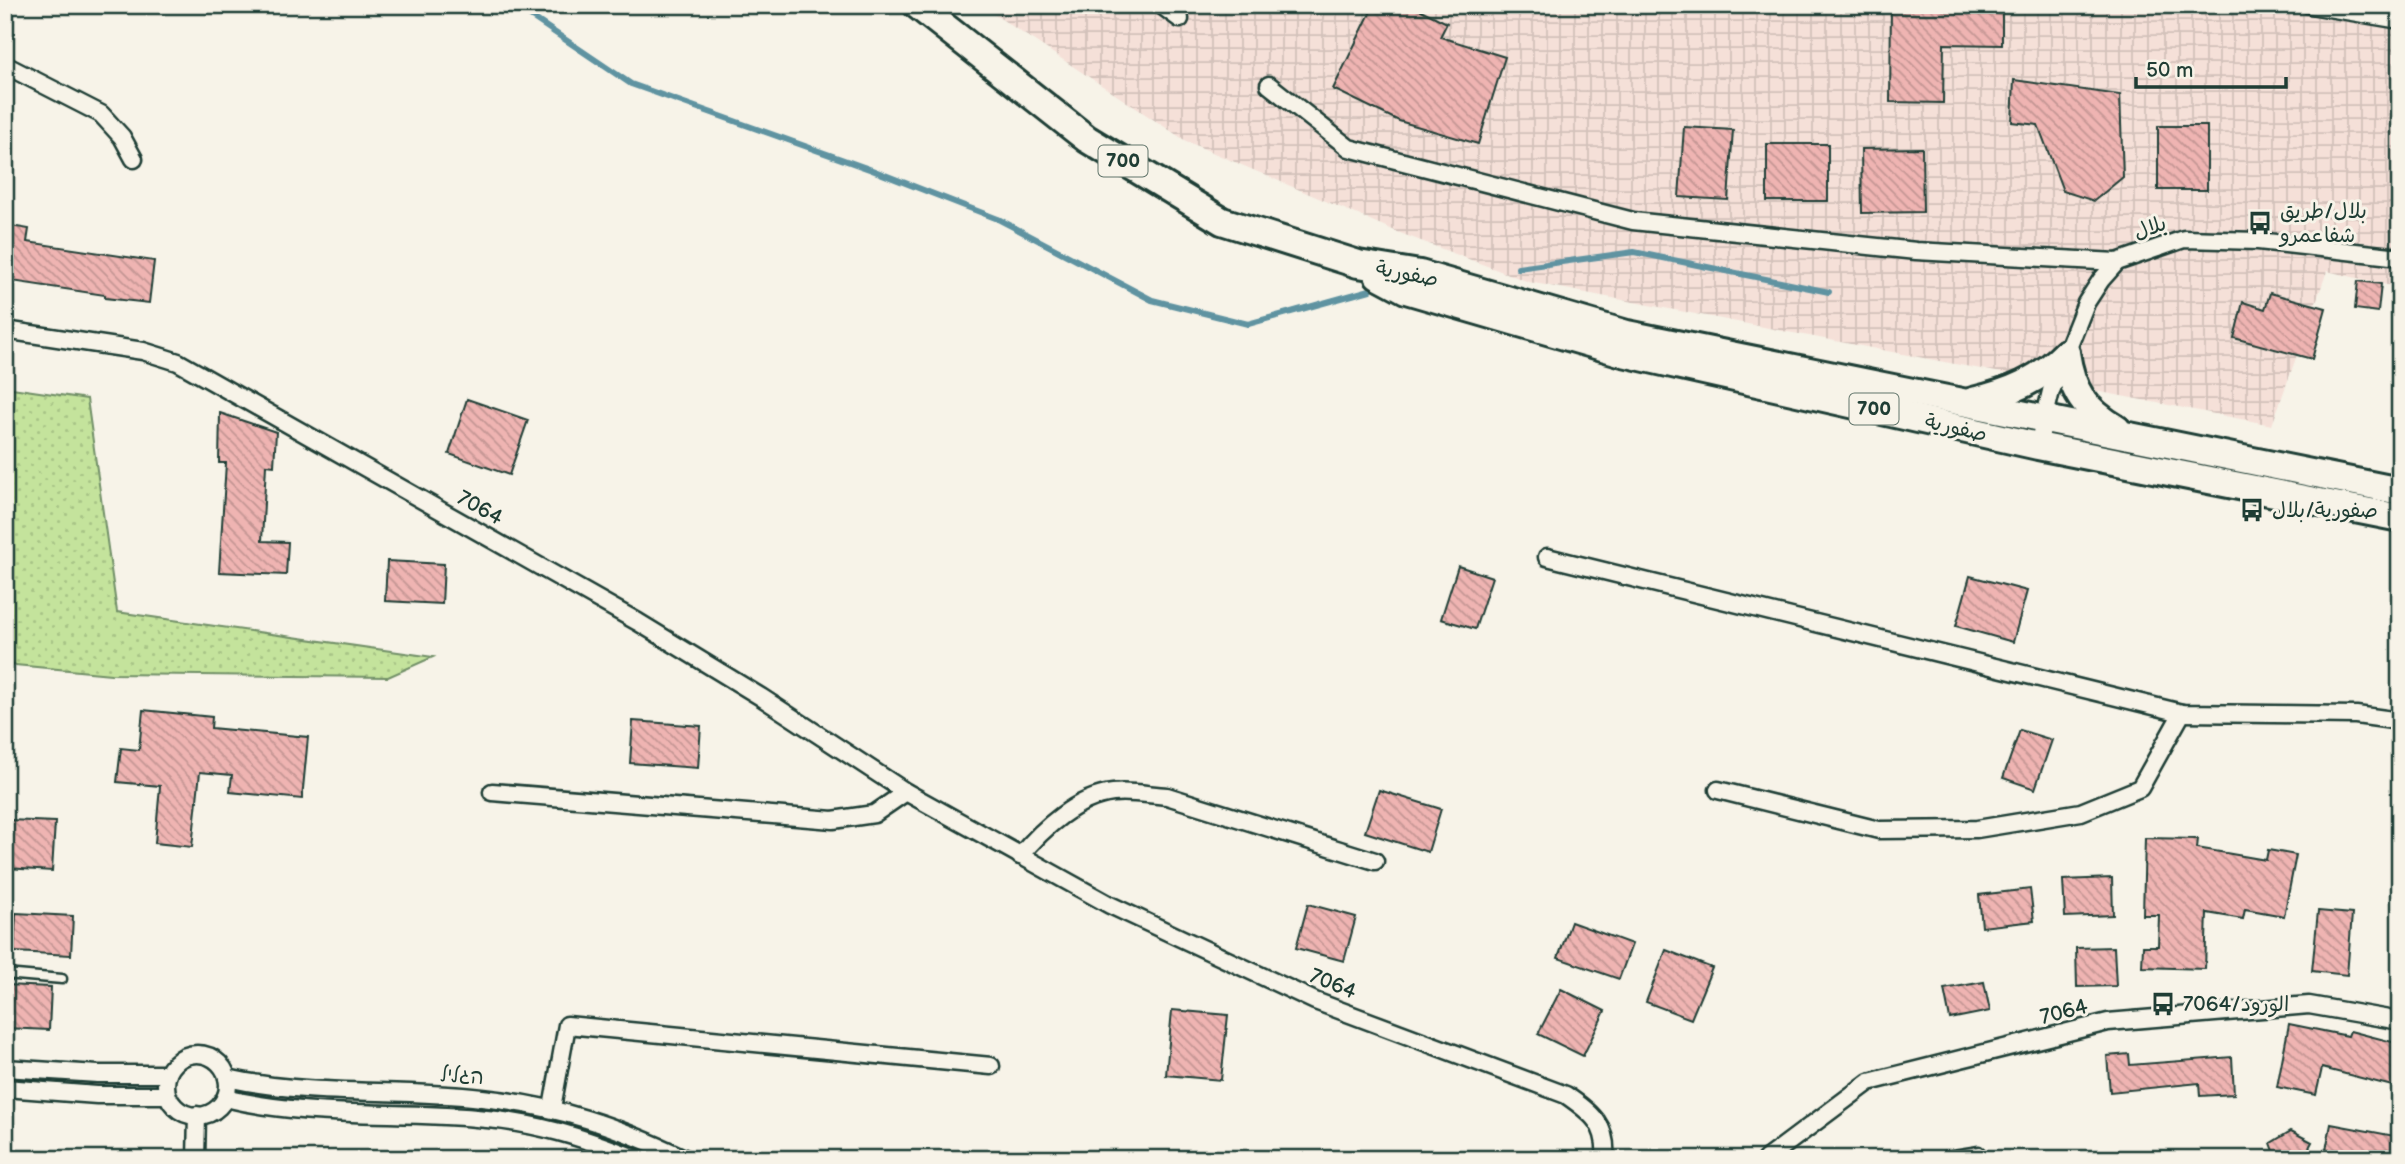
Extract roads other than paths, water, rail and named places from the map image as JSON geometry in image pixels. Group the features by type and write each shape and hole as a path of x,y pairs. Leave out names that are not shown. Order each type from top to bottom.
{"main road":[{"name":"صفورية","path":"918,5 1087,139 1222,221 1358,264 1420,274 1627,334 2400,491"},
{"name":"صفورية","path":"1358,264 1406,290 1623,354 2038,446 2400,518"},
{"path":"1965,402 1997,395 2024,385 2048,371 2066,353"},
{"path":"2066,353 2069,375 2084,404 2102,420 2127,435"}],"street":[{"path":"1161,5 1180,19"},
{"path":"2310,5 2400,20"},
{"path":"5,65 101,114 122,137 134,159"},
{"path":"1269,85 1349,148 1633,221 1916,251 2117,262"},
{"name":"بلال","path":"2038,446 2043,418 2087,303 2101,280 2117,262 2184,239 2258,241 2400,257"},
{"name":"7064","path":"5,330 143,351 178,362 638,622 761,697 906,792 1110,905 1315,1000 1566,1095 1592,1114 1604,1133 1605,1159"},
{"path":"1547,557 2182,713 2356,715 2400,721"},
{"path":"1718,790 1879,830 1977,829 2081,812 2140,788 2182,713"},
{"path":"492,792 833,820 874,814 906,792"},
{"path":"1020,856 1037,834 1057,818 1084,803 1111,793 1136,793 1167,796 1376,861"},
{"name":"7064","path":"1766,1159 1869,1082 2108,1023 2309,1004 2400,1021"},
{"path":"552,1108 567,1025 990,1066"},
{"path":"197,1053 209,1056 219,1062 227,1078 225,1098 219,1107 209,1114 185,1114 175,1107 167,1095 168,1074 175,1062 185,1056 197,1053"},
{"path":"5,1068 98,1074 168,1074"},
{"name":"הגליל","path":"227,1078 265,1087 480,1097 552,1108 586,1117 650,1141 686,1159"},
{"path":"5,1088 97,1095 167,1095"},
{"name":"הגליל","path":"225,1098 262,1107 317,1112 478,1118 537,1126 579,1136 637,1159"},
{"path":"196,1159 197,1115"}],"lane":[{"path":"5,974 62,979"},
{"path":"1947,1156 1979,1151 1987,1159"}],"waterway":[{"path":"514,5 631,84 872,170 998,219 1152,300 1248,324 1370,290"},
{"path":"1518,268 1634,252 1829,292"}],"place":[{"name":"بلال/طريق شفاعمرو","path":"2260,223"},
{"name":"صفورية/بلال","path":"2252,510"},
{"name":"الورود/7064","path":"2163,1004"}]}
